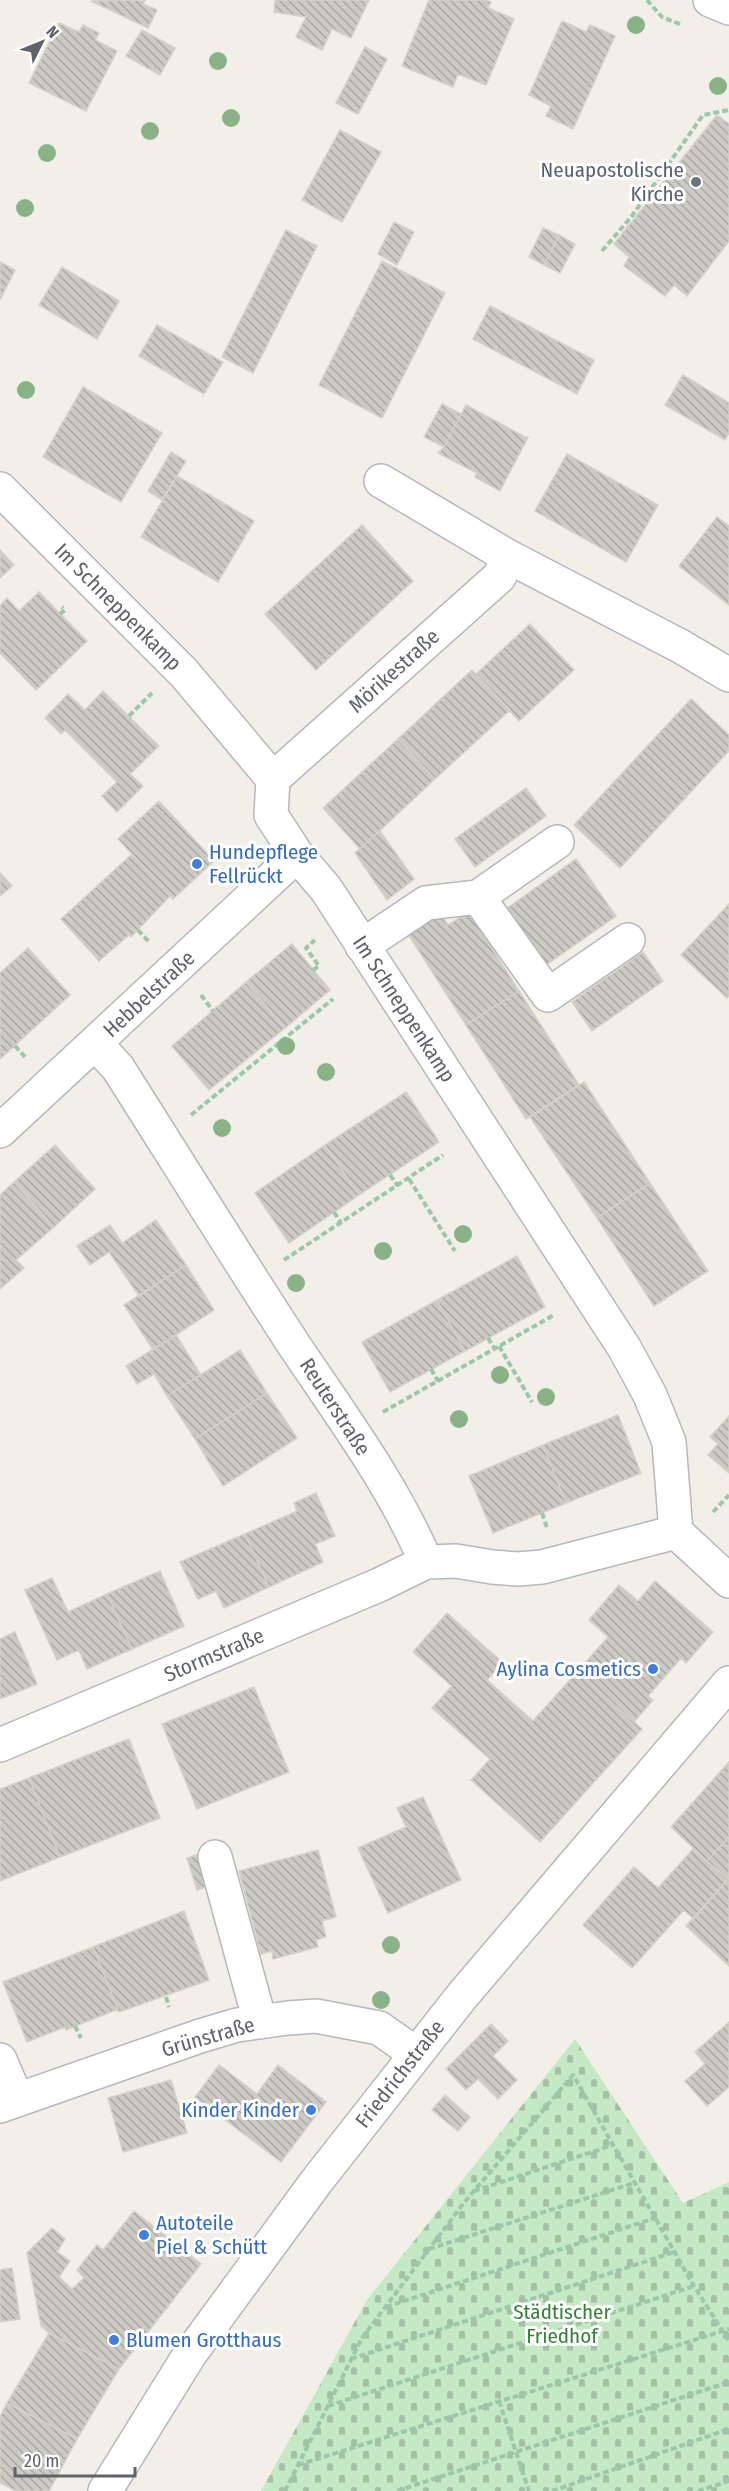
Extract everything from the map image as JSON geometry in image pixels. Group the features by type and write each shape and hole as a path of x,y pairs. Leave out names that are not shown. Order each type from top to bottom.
{"street":[{"path":"710,0 729,8"},
{"path":"381,481 509,558 680,646 729,675"},
{"name":"Im Schneppenkamp","path":"0,489 184,673 273,779 271,815 297,855 326,889 625,1350 650,1395 669,1442 676,1532"},
{"name":"Mörikestraße","path":"273,779 499,577 509,558"},
{"path":"362,946 426,903 478,897 557,842"},
{"name":"Hebbelstraße","path":"0,1131 297,855"},
{"path":"478,897 548,995 628,940"},
{"name":"Reuterstraße","path":"96,1044 118,1068 351,1430 409,1522 426,1562"},
{"path":"426,1562 456,1562 518,1569 542,1567 676,1532 729,1581"},
{"name":"Stormstraße","path":"0,1745 379,1586 426,1562"},
{"name":"Friedrichstraße","path":"105,2491 190,2354 316,2182 498,1952 729,1683"},
{"path":"215,1857 260,2022"},
{"name":"Grünstraße","path":"9,2103 200,2036 237,2025 260,2022 316,2016 379,2028 416,2054"},
{"path":"0,2060 9,2103"}],"path":[{"path":"602,251 632,216 703,115 729,110"},
{"path":"129,716 157,688"},
{"path":"314,970 319,966 306,948 317,938"},
{"path":"162,1138 333,999"},
{"path":"205,1001 213,1011"},
{"path":"253,1281 443,1155"},
{"path":"390,1175 398,1186"},
{"path":"409,1179 456,1251"},
{"path":"334,1212 341,1223"},
{"path":"351,1430 554,1315"},
{"path":"488,1338 532,1402"},
{"path":"431,1369 438,1381"},
{"path":"542,1513 545,1524"},
{"path":"285,2491 362,2338 474,2191 573,2075 674,2252 729,2341"},
{"path":"474,2191 613,2145"},
{"path":"429,2249 634,2183"},
{"path":"385,2308 655,2218"},
{"path":"351,2359 674,2252"},
{"path":"327,2406 694,2286"},
{"path":"297,2465 729,2329"},
{"path":"398,2491 729,2382"},
{"path":"499,2401 529,2491"},
{"path":"552,2491 729,2429"},
{"path":"698,2491 729,2481"}],"green space":[{"name":"Städtischer Friedhof","path":"575,2039 683,2203 729,2182 729,2491 261,2491 367,2300"}],"building":[{"path":"145,0 143,4 157,10 148,28 91,1"},
{"path":"275,0 369,0 351,38 332,29 322,50 296,37 306,17 274,12"},
{"path":"429,0 485,0 491,2 488,8 514,19 486,85 458,74 453,87 402,66"},
{"path":"562,21 586,32 590,25 615,36 573,129 546,116 551,106 529,95"},
{"path":"59,23 79,32 83,25 99,33 95,40 117,51 86,111 29,83"},
{"path":"142,30 175,48 160,75 126,56"},
{"path":"365,47 387,59 358,114 336,103"},
{"name":"Neuapostolische Kirche","path":"717,115 729,124 729,241 687,296 674,285 665,296 624,266 629,257 614,244"},
{"path":"340,130 381,152 342,222 302,200"},
{"path":"394,222 414,232 397,265 378,254"},
{"path":"543,228 559,235 544,265 529,257"},
{"path":"286,230 317,246 253,373 222,357"},
{"path":"559,235 575,244 560,273 544,265"},
{"path":"382,261 445,293 382,418 319,385"},
{"path":"0,262 15,270 0,300"},
{"path":"62,267 119,301 97,339 39,305"},
{"path":"490,306 594,360 577,394 473,339"},
{"path":"157,325 223,362 204,394 139,356"},
{"path":"683,375 729,403 729,433 725,440 665,405"},
{"path":"83,387 162,433 121,502 43,457"},
{"path":"442,404 461,414 444,447 424,437"},
{"path":"466,405 528,437 500,491 475,477 477,473 438,453 444,447"},
{"path":"171,452 186,461 162,500 148,491"},
{"path":"567,454 658,505 626,562 535,511"},
{"path":"177,476 254,521 218,582 141,537"},
{"path":"717,517 729,526 729,605 679,566"},
{"path":"362,525 413,581 316,670 265,614"},
{"path":"0,550 14,565 0,578"},
{"path":"39,592 87,641 36,690 0,653 0,606 7,598 19,611"},
{"path":"530,624 574,670 519,721 476,674"},
{"path":"472,670 510,710 435,779 398,739"},
{"path":"103,691 159,746 130,774 143,786 117,812 102,796 117,782 65,730 61,734 45,718 68,694 85,710"},
{"path":"691,699 729,735 729,751 687,796 641,753"},
{"path":"398,739 435,779 360,849 323,808"},
{"path":"641,753 687,796 620,868 574,825"},
{"path":"526,788 546,816 475,867 455,839"},
{"path":"159,801 214,861 173,899 118,839"},
{"path":"380,831 414,879 387,900 355,853"},
{"path":"132,854 170,896 131,937 129,935 99,961 61,919"},
{"path":"576,859 616,916 546,965 506,909"},
{"path":"0,873 12,886 0,896"},
{"path":"729,904 729,996 727,998 681,955"},
{"path":"469,912 519,991 466,1025 408,934 440,913 448,925"},
{"path":"292,944 330,990 285,1028 246,982"},
{"path":"28,948 70,995 0,1059 0,973"},
{"path":"643,952 663,981 592,1031 572,1002"},
{"path":"246,982 285,1028 209,1090 172,1046"},
{"path":"519,991 579,1085 526,1119 466,1025"},
{"path":"584,1082 650,1183 597,1218 530,1117"},
{"path":"406,1092 439,1142 359,1195 325,1145"},
{"path":"55,1145 95,1189 54,1227 14,1182"},
{"path":"325,1145 359,1195 289,1243 255,1193"},
{"path":"14,1182 54,1227 16,1260 24,1268 0,1289 0,1195"},
{"path":"650,1183 708,1271 654,1306 597,1218"},
{"path":"156,1220 186,1265 139,1296 109,1252 90,1265 77,1246 110,1225 122,1243"},
{"path":"517,1256 545,1307 465,1351 437,1300"},
{"path":"186,1265 214,1310 153,1350 124,1305"},
{"path":"437,1300 465,1351 390,1392 362,1342"},
{"path":"176,1335 201,1375 167,1396 154,1374 137,1384 126,1366"},
{"path":"240,1350 267,1393 195,1439 167,1396"},
{"path":"267,1393 297,1438 223,1486 195,1439"},
{"path":"618,1415 641,1473 566,1503 543,1445"},
{"path":"729,1416 729,1473 708,1455 718,1444 710,1437"},
{"path":"543,1445 566,1503 493,1533 469,1476"},
{"path":"316,1493 335,1536 315,1544 323,1562 269,1587 245,1534 297,1511 294,1503"},
{"path":"245,1534 269,1587 224,1608 216,1591 198,1599 180,1562"},
{"path":"160,1571 184,1626 132,1649 107,1594"},
{"path":"52,1578 68,1612 107,1594 132,1649 87,1669 79,1650 57,1660 25,1590"},
{"path":"655,1581 713,1632 686,1663 681,1658 648,1696 653,1700 634,1722 577,1672 608,1637 589,1620 619,1585 638,1601"},
{"path":"447,1613 503,1663 487,1680 533,1721 577,1672 642,1729 540,1842 471,1780 490,1759 432,1708 452,1686 413,1652"},
{"path":"15,1632 37,1684 0,1699 0,1639"},
{"path":"254,1687 289,1772 197,1809 162,1724"},
{"path":"129,1739 160,1818 60,1857 29,1778"},
{"path":"729,1762 729,1837 707,1861 671,1827"},
{"path":"29,1778 60,1857 0,1881 0,1789"},
{"path":"423,1797 461,1880 388,1913 358,1848 406,1827 397,1808"},
{"path":"729,1837 729,1880 707,1861"},
{"path":"693,1849 728,1879 694,1919 684,1910 632,1968 583,1925 634,1867 658,1888"},
{"path":"318,1850 336,1917 322,1921 326,1937 316,1940 318,1947 273,1959 272,1951 261,1954 239,1871"},
{"path":"203,1853 214,1884 197,1890 187,1858"},
{"path":"729,1880 729,1966 686,1926"},
{"path":"184,1911 209,1980 119,2012 93,1947"},
{"path":"93,1947 118,2009 66,2030 65,2027 27,2042 3,1982"},
{"path":"729,2022 729,2087 707,2106 685,2081 705,2064 695,2052"},
{"path":"491,2024 508,2041 493,2056 517,2080 498,2099 478,2079 466,2090 446,2069"},
{"path":"219,2065 257,2094 278,2065 326,2102 281,2162 195,2097"},
{"path":"171,2080 187,2133 123,2152 108,2098"},
{"path":"445,2095 470,2117 458,2131 432,2110"},
{"path":"134,2211 201,2264 119,2369 49,2333 41,2326 27,2253 52,2228 65,2239 57,2252 70,2261 59,2277 72,2289 84,2278 77,2270 97,2245 103,2250"},
{"path":"12,2268 20,2319 0,2322 0,2270"},
{"path":"49,2333 119,2369 77,2439 7,2403"},
{"path":"7,2403 77,2439 49,2491 16,2491 0,2483 0,2417"}],"place":[{"name":"Neuapostolische Kirche","path":"696,182"},
{"name":"Hundepflege Fellrückt","path":"197,864"},
{"name":"Aylina Cosmetics","path":"653,1669"},
{"name":"Kinder Kinder","path":"311,2110"},
{"name":"Autoteile Piel & Schütt","path":"144,2235"},
{"name":"Blumen Grotthaus","path":"114,2340"}]}
